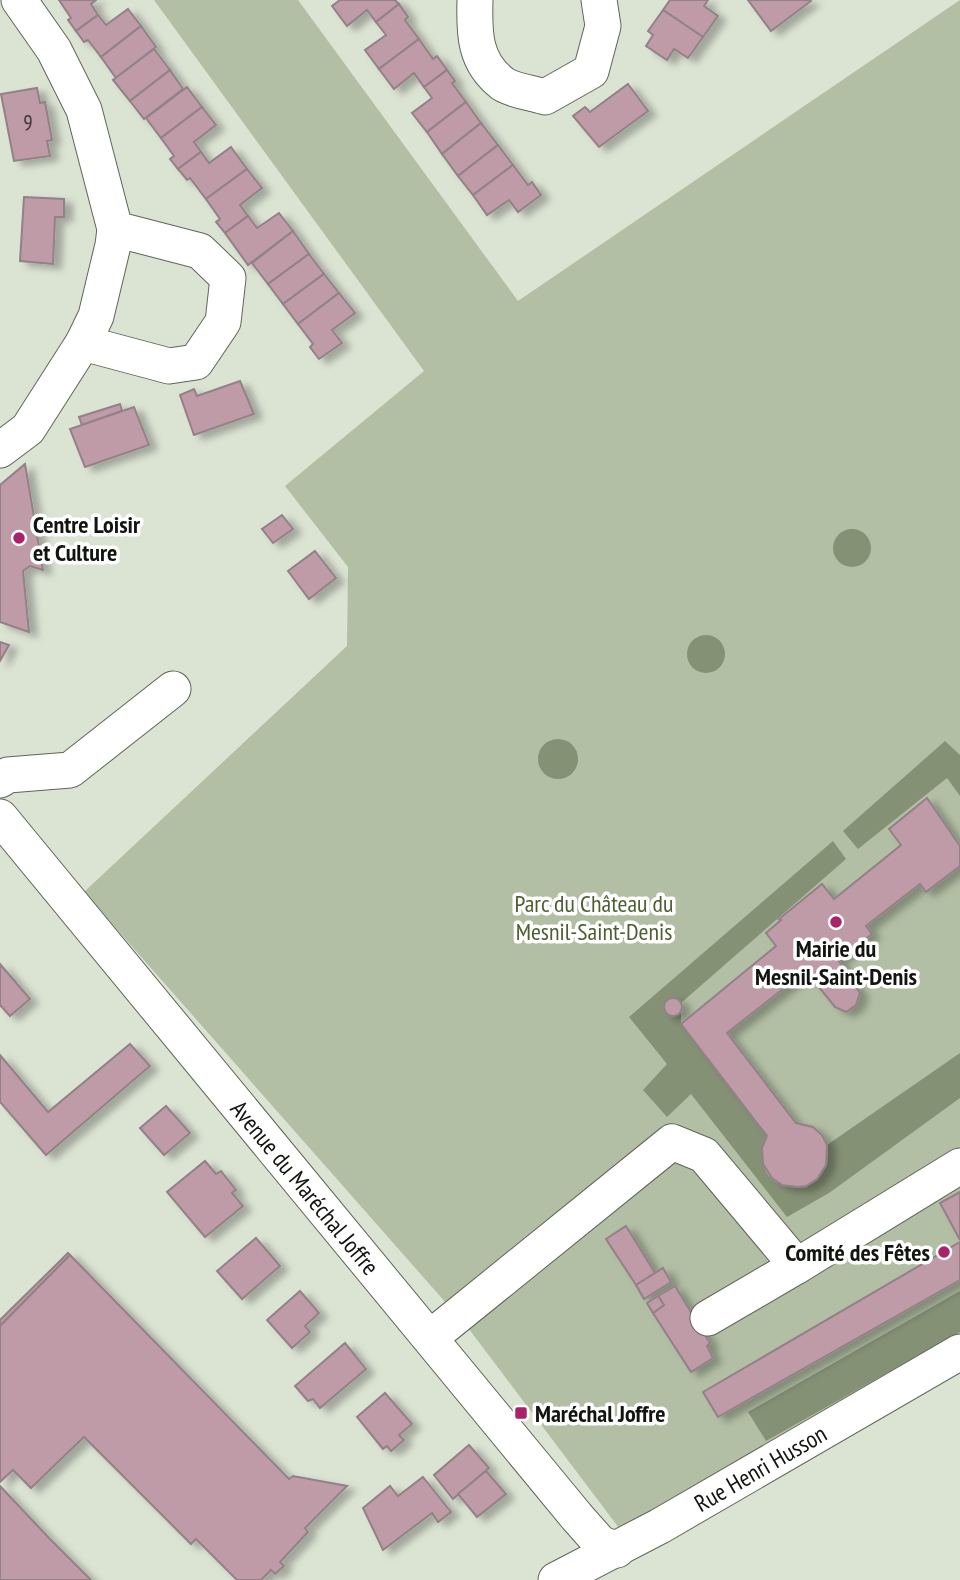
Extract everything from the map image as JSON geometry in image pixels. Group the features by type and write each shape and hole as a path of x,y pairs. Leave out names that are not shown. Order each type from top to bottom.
{"street":[{"path":"0,450 28,429 83,343 96,316 115,229 85,110 54,50 19,0"},
{"path":"475,0 474,34 482,60 504,85 545,97 591,71 603,26 599,0"},
{"path":"83,343 169,366 196,362 223,322 228,278 200,251 115,229"},
{"path":"0,780 8,775 70,770 173,689"},
{"name":"Avenue du Maréchal Joffre","path":"0,817 600,1543 617,1550"},
{"path":"431,1337 672,1142 704,1155 797,1266"},
{"path":"708,1318 960,1166"},
{"name":"Rue Henri Husson","path":"556,1580 617,1550 960,1352"}],"green space":[{"name":"Parc du Château du Mesnil-Saint-Denis","path":"154,0 298,0 518,301 960,0 960,1351 619,1528 469,1329 84,892 347,646 348,567 285,486 424,371"}],"shaded area":[{"path":"852,529 866,534 871,548 866,562 852,567 838,562 833,548 838,534"},
{"path":"706,635 720,640 725,654 720,668 706,673 692,668 687,654 692,640"},
{"path":"558,739 572,745 578,759 572,773 558,779 544,773 538,759 544,745"},
{"path":"945,741 960,755 960,796 947,778 858,849 843,831"},
{"path":"833,841 846,859 681,1003 676,998 669,999 664,1010 668,1015 681,1013 681,1024 767,1136 762,1157 766,1172 775,1181 786,1186 811,1182 820,1174 826,1161 827,1145 960,1053 960,1098 829,1193 787,1217 691,1094 667,1117 643,1090 667,1064 629,1017"},
{"path":"960,1291 960,1332 766,1441 748,1412"}],"building":[{"path":"59,0 96,0 91,4 98,15 76,31"},
{"path":"340,0 395,0 399,4 376,22 367,10 347,26 332,6"},
{"path":"670,0 708,0 704,6 718,16 703,37 663,10"},
{"path":"748,0 810,0 811,1 771,31"},
{"path":"399,4 408,17 405,20 419,39 379,69 365,50 386,35 376,22"},
{"path":"128,9 141,26 101,57 88,40 84,42 76,31 98,15 106,25"},
{"path":"663,10 703,37 688,58 674,49 667,60 646,46 653,35 648,31"},
{"path":"141,26 156,47 116,78 101,57"},
{"path":"419,39 433,59 437,56 447,70 424,87 414,73 394,89 379,69"},
{"path":"154,49 170,70 130,101 113,80"},
{"path":"170,70 183,89 144,119 130,101"},
{"path":"447,70 455,81 452,83 466,102 427,132 412,113 432,98 424,87"},
{"path":"628,84 648,111 599,147 573,116 585,107 590,112"},
{"path":"187,87 202,107 161,138 146,118"},
{"path":"37,88 40,103 45,102 52,140 47,141 50,156 14,161 1,94"},
{"path":"466,102 481,123 442,154 427,132"},
{"path":"202,107 216,125 194,142 201,152 178,169 170,159 174,156 161,138"},
{"path":"481,123 498,145 458,176 442,154"},
{"path":"498,145 513,165 473,195 458,176"},
{"path":"231,147 247,169 206,199 190,178 187,180 178,169 201,152 209,163"},
{"path":"513,165 528,185 532,182 541,195 518,212 509,200 487,215 473,195"},
{"path":"247,169 262,188 240,205 248,216 225,233 216,222 220,219 206,199"},
{"path":"24,197 64,199 64,217 55,217 53,264 20,261"},
{"path":"279,213 293,231 248,265 225,233 248,216 257,228"},
{"path":"293,231 309,254 268,284 252,263"},
{"path":"309,254 324,274 283,304 268,284"},
{"path":"324,274 339,293 298,324 283,304"},
{"path":"339,293 355,313 332,330 342,343 319,359 310,347 313,344 298,324"},
{"path":"240,381 254,414 194,435 180,395 194,389 197,396"},
{"path":"120,404 122,411 82,425 79,417"},
{"path":"134,407 149,445 85,467 70,429"},
{"name":"Centre Loisir et Culture","path":"25,464 43,570 30,566 23,571 29,632 0,622 0,485"},
{"path":"282,515 293,529 273,543 262,529"},
{"path":"315,551 336,578 309,599 288,571"},
{"path":"0,642 9,645 0,661"},
{"path":"927,798 960,846 960,866 926,892 920,884 866,926 872,934 838,960 860,993 856,1005 846,1012 835,1007 806,971 727,1033 796,1123 813,1127 822,1135 827,1145 826,1165 817,1179 806,1186 782,1185 772,1178 763,1164 762,1148 767,1136 681,1024 776,946 766,933 822,884 834,899 901,845 889,829"},
{"path":"0,964 30,999 10,1016 0,1005"},
{"path":"673,998 679,1001 682,1007 679,1013 673,1016 667,1013 664,1007 667,1001"},
{"path":"130,1044 150,1066 46,1155 0,1102 0,1055 48,1112"},
{"path":"166,1106 190,1133 164,1155 140,1128"},
{"path":"205,1161 216,1174 221,1171 236,1190 232,1193 243,1206 205,1237 167,1192"},
{"path":"960,1192 960,1240 940,1203"},
{"path":"626,1226 655,1273 636,1285 606,1239"},
{"path":"256,1238 280,1266 242,1299 217,1271"},
{"path":"960,1242 960,1280 718,1417 703,1392"},
{"path":"68,1253 70,1255 0,1326 0,1320"},
{"path":"70,1255 289,1479 293,1476 347,1486 305,1528 308,1532 280,1562 284,1566 275,1574 271,1570 261,1580 237,1580 196,1539 191,1544 84,1437 31,1488 13,1470 0,1482 0,1326"},
{"path":"663,1268 671,1282 644,1299 636,1285"},
{"path":"675,1286 710,1343 707,1346 713,1358 691,1372 653,1313 664,1305 658,1296"},
{"path":"300,1291 319,1313 305,1326 310,1332 292,1348 267,1320"},
{"path":"658,1296 664,1305 653,1313 647,1303"},
{"path":"345,1343 366,1369 320,1408 313,1399 308,1401 295,1386"},
{"path":"385,1393 412,1424 399,1435 404,1440 391,1451 387,1446 383,1449 357,1417"},
{"path":"469,1445 489,1468 453,1499 434,1475"},
{"path":"486,1471 506,1494 477,1517 458,1494"},
{"path":"423,1477 451,1512 438,1522 432,1513 383,1550 363,1508 390,1486 398,1496"},
{"path":"0,1486 49,1538 91,1580 0,1580"}],"place":[{"name":"Centre Loisir et Culture","path":"19,538"},
{"name":"Mairie du Mesnil-Saint-Denis","path":"836,922"},
{"name":"Comité des Fêtes","path":"944,1252"},
{"name":"Maréchal Joffre","path":"521,1413"}]}
